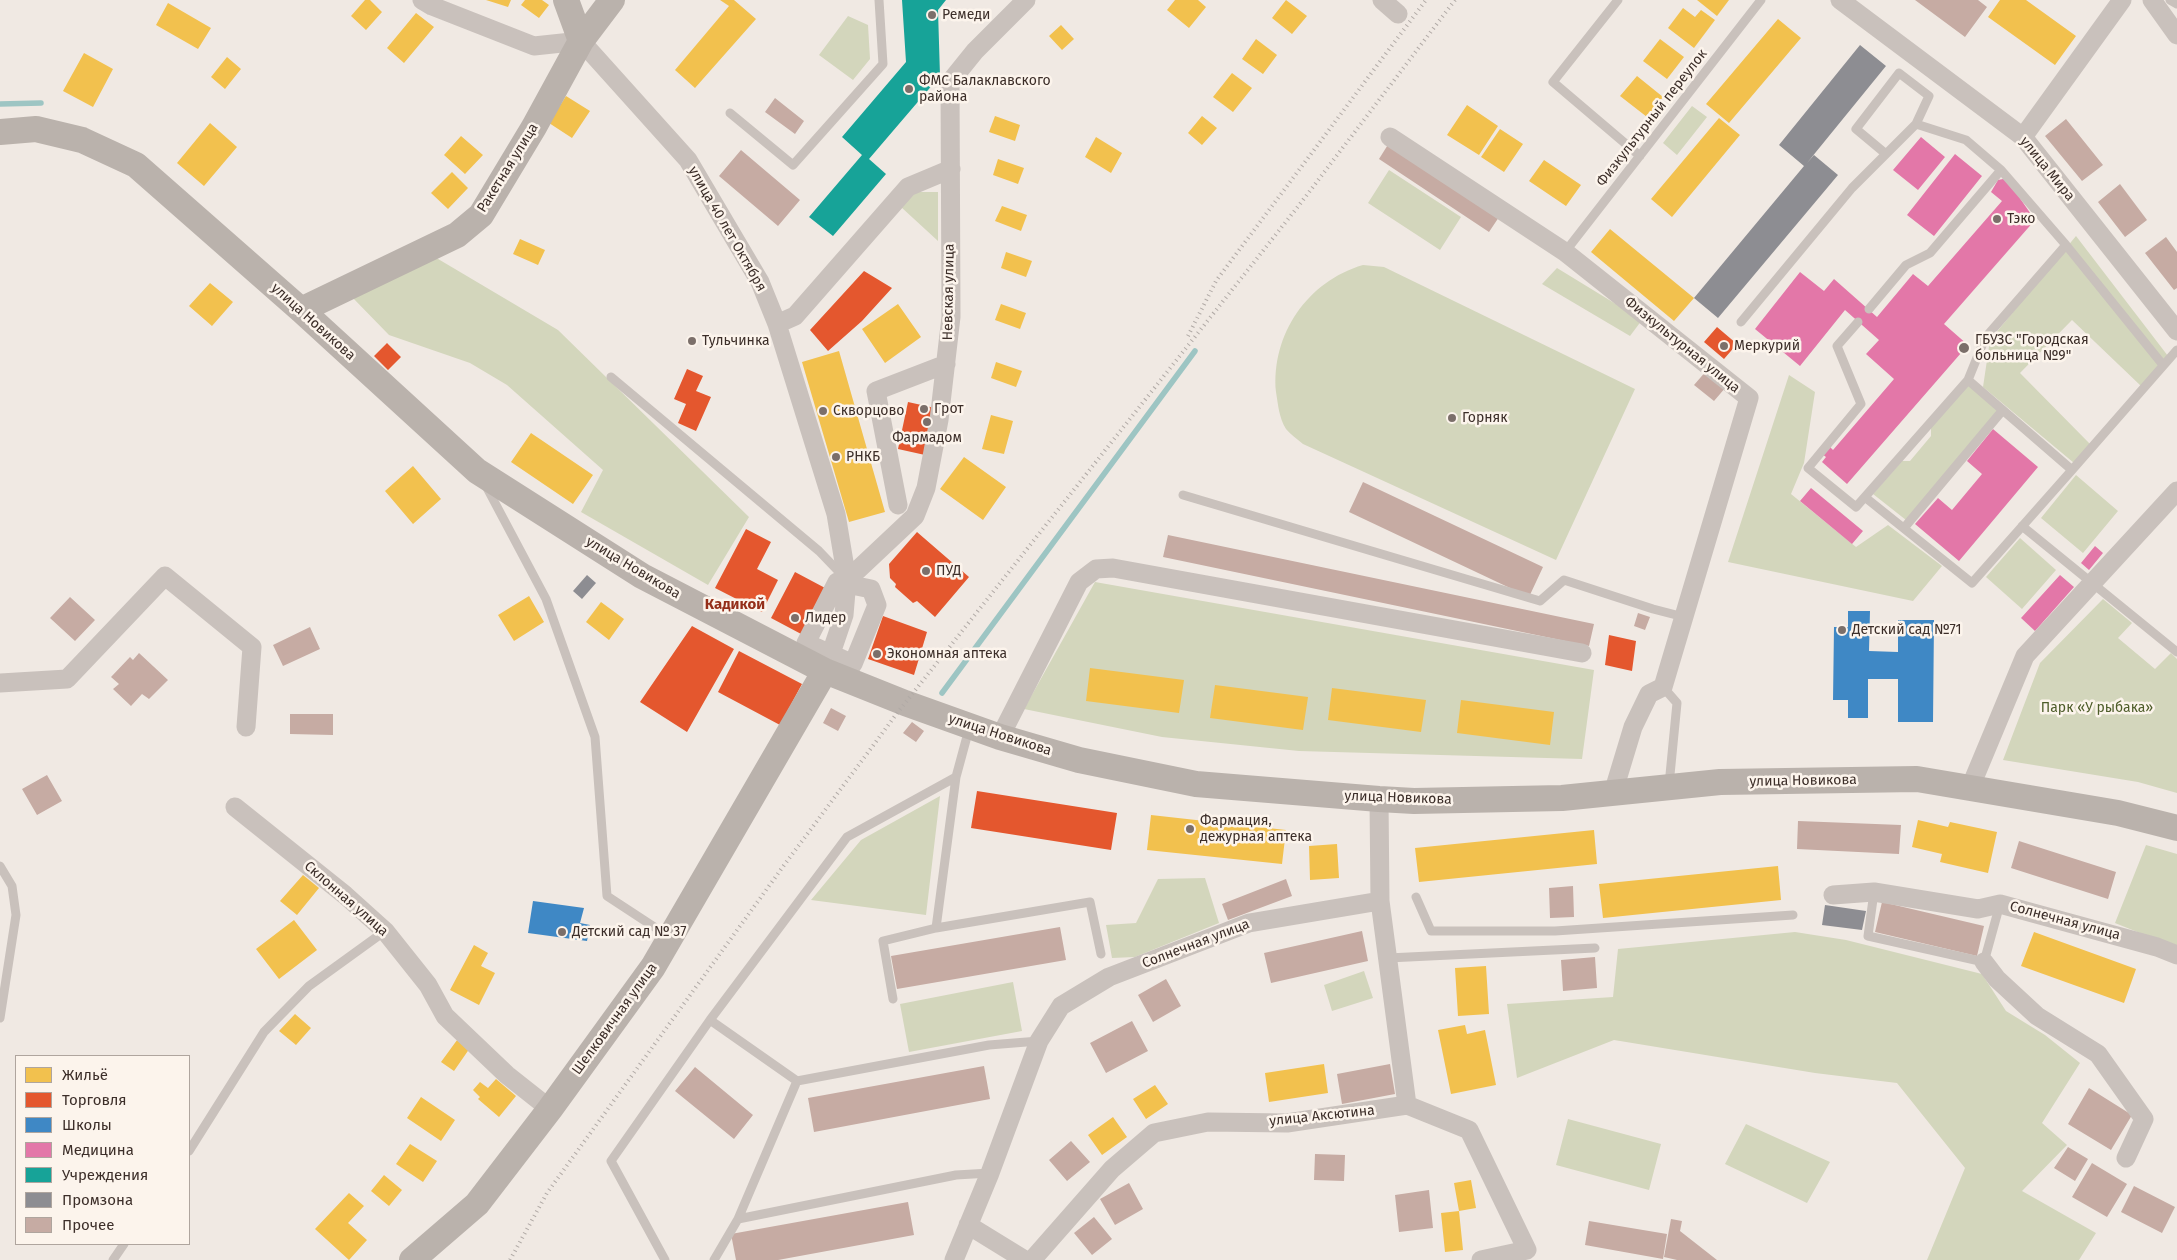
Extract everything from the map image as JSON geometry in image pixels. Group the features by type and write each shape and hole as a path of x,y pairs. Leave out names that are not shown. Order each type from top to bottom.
{"main road":[{"name":"улица 40 лет Октября","path":"566,0 580,41"},
{"name":"Ракетная улица","path":"301,310 457,235 481,215 534,127 580,41 612,0"},
{"name":"улица Новикова","path":"0,132 36,129 82,140 136,165 301,310 477,471 642,576 970,727 1000,738 1080,760 1196,784 1379,799 1562,798 1720,782 1917,779 2118,813 2177,828"},
{"name":"Шелковичная улица","path":"412,1260 477,1204 550,1109 653,967 828,662"}],"street":[{"path":"422,0 432,6 534,46 580,41"},
{"name":"Невская улица","path":"828,662 806,643 837,582 847,582 915,516 926,488 938,430 952,317 950,82 975,51 1026,0"},
{"path":"1382,0 1398,14"},
{"name":"улица Мира","path":"1840,0 2023,137 2177,331"},
{"path":"2023,137 2122,0"},
{"path":"2152,0 2177,35"},
{"name":"улица 40 лет Октября","path":"580,41 688,160 760,282 777,324 836,514 847,582 844,615 828,662"},
{"name":"Физкультурная улица","path":"1390,137 1565,252 1749,398 1663,687"},
{"path":"777,324 795,316 908,187 950,169"},
{"path":"898,505 876,391 946,364"},
{"path":"1970,788 2025,656 2177,491"},
{"path":"1000,738 1080,582 1096,569 1112,568 1582,653"},
{"path":"0,683 67,679 165,576 252,647 246,727"},
{"path":"828,662 853,664 877,604 871,588 847,582"},
{"path":"1613,793 1633,727 1648,694 1663,687"},
{"path":"1379,799 1380,902 1407,1105 1469,1130 1527,1250 1481,1260"},
{"name":"Склонная улица","path":"235,807 345,896 385,932 428,985 445,1016 507,1075 550,1109"},
{"name":"Солнечная улица","path":"1832,895 1874,892 1978,909 2000,904 2157,947 2177,955"},
{"name":"Солнечная улица","path":"1039,1041 1060,1006 1109,977 1249,923 1380,902"},
{"path":"1984,962 1997,979 2037,1016 2098,1054 2144,1119 2126,1158"},
{"path":"954,1260 990,1173 1039,1041"},
{"name":"улица Аксютина","path":"1032,1260 1112,1169 1154,1133 1208,1122 1287,1123 1407,1105"},
{"path":"968,1225 1025,1260"}],"lane":[{"path":"730,113 793,164 883,64 879,0"},
{"path":"1618,0 1553,82 1640,156"},
{"name":"Физкультурный переулок","path":"1565,252 1761,0"},
{"path":"2170,0 2177,4"},
{"path":"1741,322 1852,188 1886,154 1916,124 1929,96 1900,74 1856,129 1886,154"},
{"path":"1916,124 1966,140 2001,170 2066,245 2163,365"},
{"path":"1869,309 1906,265 1930,253 2001,170"},
{"path":"1858,322 1837,346 1861,404 1808,468 1856,507 1866,498 1968,380 1985,338 2066,245"},
{"path":"1866,498 1972,583 2177,350"},
{"path":"611,377 819,551 847,582"},
{"path":"1968,380 2072,470"},
{"path":"1904,528 2002,411"},
{"path":"477,471 546,599 595,737 607,896 670,938"},
{"path":"1183,495 1540,601 1564,580 1653,610 1684,618"},
{"path":"2022,526 2177,652"},
{"path":"1663,687 1676,703 1668,788"},
{"path":"936,928 956,777 970,727"},
{"path":"665,1260 611,1161 710,1020 847,837 956,777"},
{"path":"0,866 12,886 16,915 0,1018"},
{"path":"1874,892 1868,936 1984,962 2000,904"},
{"path":"1416,897 1431,931 1555,931 1793,915"},
{"path":"893,999 883,941 936,928 1090,902 1101,954"},
{"path":"190,1149 264,1032 309,986 385,932"},
{"path":"1388,958 1595,948"},
{"path":"710,1020 797,1081 989,1045 1039,1041"},
{"path":"714,1260 738,1219 797,1081"},
{"path":"738,1219 956,1175 990,1173"},
{"path":"112,1260 123,1245"}],"green space":[{"path":"848,16 868,25 870,59 853,80 819,55"},
{"path":"1692,106 1707,117 1677,155 1663,143"},
{"path":"1389,170 1461,217 1440,250 1368,203"},
{"path":"909,192 938,192 938,241 901,207"},
{"path":"2076,236 2168,356 2141,386 2072,320 2020,373 2090,444 2074,463 1983,387 1990,340"},
{"path":"428,253 558,330 749,517 708,585 581,512 603,470 507,385 470,363 389,335 351,296"},
{"name":"Горняк","path":"1363,265 1384,267 1635,389 1556,560 1303,444 1286,429 1278,406 1276,371 1280,350 1287,331 1297,313 1310,297 1326,283 1343,273"},
{"path":"1557,268 1642,320 1630,336 1542,284"},
{"path":"1789,375 1815,392 1804,463 1791,494 1856,547 1888,525 1942,566 1913,601 1728,562"},
{"path":"1968,385 1999,411 1906,520 1873,494 1902,461 1910,461 1931,436 1931,427"},
{"path":"2076,475 2118,511 2083,553 2041,518"},
{"path":"2020,538 2056,570 2022,609 1986,577"},
{"path":"1095,582 1594,670 1582,759 1299,751 1162,737 1024,709"},
{"name":"Парк «У рыбака»","path":"2103,599 2132,623 2118,638 2155,669 2171,653 2177,659 2177,793 2138,782 2003,760 2040,663"},
{"path":"940,796 926,915 811,900 861,840"},
{"path":"2146,845 2177,854 2177,948 2115,923"},
{"path":"1205,878 1219,923 1135,957 1112,958 1106,925 1136,923 1158,879"},
{"path":"1795,932 1846,940 1982,974 2006,1011 2045,1035 2080,1063 2042,1123 2067,1145 2022,1191 2096,1233 2079,1260 1927,1260 1965,1168 1897,1083 1815,1073 1614,1040 1517,1078 1507,1004 1613,997 1618,949"},
{"path":"1364,971 1373,998 1332,1011 1324,985"},
{"path":"1013,982 1022,1031 909,1052 900,1004"},
{"path":"1568,1119 1661,1144 1649,1190 1556,1165"},
{"path":"1746,1124 1830,1162 1807,1203 1725,1164"}],"building: Жильё":[{"path":"365,0 370,0 382,12 366,30 351,16"},
{"path":"486,0 511,0 508,7"},
{"path":"525,0 542,0 549,5 539,18 521,5"},
{"path":"720,0 734,0 756,19 695,88 675,70 729,6"},
{"path":"1175,0 1198,0 1206,7 1189,28 1167,10"},
{"path":"1286,0 1307,16 1292,34 1272,18"},
{"path":"1697,0 1729,0 1717,16"},
{"path":"2000,0 2026,0 2076,36 2055,65 1988,17"},
{"path":"168,3 211,28 198,49 156,25"},
{"path":"1683,8 1695,17 1701,10 1715,20 1694,48 1668,28"},
{"path":"416,13 434,27 404,63 387,48"},
{"path":"1778,19 1801,38 1729,123 1706,104"},
{"path":"1061,25 1074,39 1062,50 1049,36"},
{"path":"1256,39 1277,55 1263,74 1242,59"},
{"path":"1660,39 1684,57 1667,79 1643,61"},
{"path":"84,53 113,69 93,107 63,91"},
{"path":"227,57 241,69 225,89 211,77"},
{"path":"1232,73 1252,88 1233,112 1213,97"},
{"path":"1637,76 1663,97 1647,117 1620,96"},
{"path":"566,96 590,111 572,138 549,123"},
{"path":"1467,105 1498,126 1479,155 1447,135"},
{"path":"995,116 1020,125 1015,141 989,132"},
{"path":"1202,116 1217,128 1202,145 1188,133"},
{"path":"1719,118 1740,135 1672,217 1651,199"},
{"path":"210,123 237,147 204,186 177,163"},
{"path":"1500,129 1523,144 1504,172 1481,157"},
{"path":"461,136 483,155 465,174 444,155"},
{"path":"1096,137 1122,153 1111,173 1085,157"},
{"path":"998,159 1024,168 1018,184 993,175"},
{"path":"1544,160 1581,185 1566,206 1529,181"},
{"path":"452,172 468,188 448,209 431,193"},
{"path":"1002,206 1027,215 1021,231 995,221"},
{"path":"1610,229 1694,298 1674,321 1591,252"},
{"path":"520,239 545,250 538,265 513,254"},
{"path":"1006,252 1032,261 1026,277 1001,268"},
{"path":"210,283 233,302 212,326 189,306"},
{"path":"898,304 921,337 885,363 862,329"},
{"path":"1001,304 1026,313 1020,329 995,320"},
{"path":"839,351 885,512 849,522 802,362"},
{"path":"996,362 1022,371 1016,387 991,378"},
{"path":"991,415 1013,421 1004,454 982,449"},
{"path":"531,433 593,475 573,504 511,462"},
{"path":"964,457 1006,487 983,520 940,489"},
{"path":"413,466 441,499 413,524 385,491"},
{"path":"529,596 544,622 514,641 498,615"},
{"path":"601,602 624,619 609,640 586,622"},
{"path":"1090,668 1184,680 1179,713 1086,701"},
{"path":"1215,685 1308,697 1303,730 1210,718"},
{"path":"1332,688 1426,700 1421,732 1328,720"},
{"path":"1461,700 1554,712 1550,745 1457,733"},
{"path":"1151,815 1286,830 1282,864 1147,850"},
{"path":"1918,820 1948,827 1950,822 1997,832 1988,873 1940,862 1942,854 1912,847"},
{"path":"1594,830 1597,864 1419,882 1415,848"},
{"path":"1337,844 1339,878 1310,880 1309,846"},
{"path":"1778,866 1781,900 1603,918 1599,884"},
{"path":"303,875 319,888 297,915 280,901"},
{"path":"294,920 317,950 279,979 256,949"},
{"path":"2034,932 2136,969 2124,1003 2021,966"},
{"path":"474,945 488,953 481,966 495,973 479,1005 450,990"},
{"path":"1486,966 1489,1014 1458,1016 1455,968"},
{"path":"295,1014 311,1028 296,1045 279,1031"},
{"path":"1465,1025 1467,1034 1485,1030 1496,1085 1451,1094 1438,1030"},
{"path":"460,1036 472,1045 454,1071 441,1062"},
{"path":"1324,1064 1328,1093 1269,1102 1265,1073"},
{"path":"496,1079 516,1096 499,1117 478,1099 480,1097 473,1090 480,1082 488,1088"},
{"path":"1155,1085 1168,1104 1146,1119 1133,1099"},
{"path":"421,1097 455,1120 441,1141 407,1118"},
{"path":"1113,1117 1127,1137 1102,1155 1088,1135"},
{"path":"410,1144 437,1161 423,1182 396,1164"},
{"path":"384,1175 402,1190 389,1206 371,1191"},
{"path":"1471,1180 1476,1208 1459,1211 1454,1183"},
{"path":"349,1193 364,1206 348,1223 367,1240 349,1260 315,1229"},
{"path":"1459,1211 1463,1250 1445,1252 1441,1213"}],"building: Торговля":[{"path":"864,271 892,288 862,321 828,351 810,330"},
{"path":"1717,327 1737,344 1724,359 1704,342"},
{"path":"387,343 401,357 388,370 374,356"},
{"path":"687,369 703,376 696,391 711,397 696,431 678,423 686,404 674,399"},
{"path":"908,402 935,408 925,455 898,449"},
{"path":"746,529 771,542 757,569 778,580 762,612 715,588"},
{"name":"ПУД","path":"917,532 969,577 935,617 917,601 913,603 895,587 896,584 890,578 889,564"},
{"path":"795,572 827,589 803,635 771,618"},
{"path":"883,616 927,632 914,675 868,659"},
{"path":"692,626 734,649 687,732 640,702"},
{"path":"1609,635 1636,641 1632,671 1605,665"},
{"path":"739,651 802,684 780,725 718,692"},
{"path":"977,791 1117,813 1111,850 971,828"}],"building: Школы":[{"path":"1848,611 1870,611 1869,651 1898,652 1898,620 1934,620 1933,722 1898,722 1898,679 1868,679 1868,718 1848,718 1848,700 1833,700 1834,627 1848,627"},
{"path":"533,901 584,908 580,923 590,925 587,941 528,933"}],"building: Медицина":[{"path":"1921,137 1945,157 1918,190 1893,170"},
{"path":"1955,154 1982,176 1934,236 1907,215"},
{"path":"1998,180 2008,181 2035,220 1944,324 1968,345 1847,484 1822,462 1826,457 1822,454 1829,446 1833,450 1894,379 1866,354 1879,340 1845,310 1800,366 1755,329 1800,272 1824,291 1834,279 1877,317 1913,274 1928,286 2002,201 1991,192"},
{"path":"1993,429 2038,467 1959,561 1915,524 1938,498 1952,510 1982,474 1967,461"},
{"path":"1811,488 1863,531 1852,544 1800,501"},
{"path":"2095,546 2103,553 2089,570 2081,563"},
{"path":"2060,575 2074,587 2035,631 2021,618"}],"building: Учреждения":[{"path":"902,0 946,0 938,10 940,76 869,159 886,174 833,236 809,217 862,155 842,137 906,62"}],"building: Промзона":[{"path":"1860,45 1886,66 1807,163 1814,155 1838,175 1718,318 1694,298 1804,166 1779,145"},
{"path":"587,575 596,583 582,599 573,591"},
{"path":"1825,905 1866,911 1862,930 1822,925"}],"building: Прочее":[{"path":"1915,0 1978,0 1987,7 1965,37"},
{"path":"775,98 804,121 795,134 765,112"},
{"path":"2066,119 2103,165 2082,181 2045,136"},
{"path":"1389,143 1499,217 1489,232 1379,159"},
{"path":"741,150 800,200 778,226 719,176"},
{"path":"2120,184 2147,220 2125,237 2098,202"},
{"path":"2166,237 2177,252 2177,288 2174,290 2145,253"},
{"path":"1707,370 1726,387 1714,401 1694,385"},
{"path":"1363,482 1543,567 1529,597 1349,512"},
{"path":"1168,535 1594,624 1589,646 1163,557"},
{"path":"70,597 95,620 75,641 50,618"},
{"path":"1638,613 1650,617 1645,630 1634,626"},
{"path":"310,627 320,649 283,666 273,645"},
{"path":"139,653 168,680 149,699 142,694 131,706 113,689 119,684 111,677 130,657 133,660"},
{"path":"831,708 846,716 838,731 823,723"},
{"path":"290,714 333,714 333,735 290,734"},
{"path":"912,722 924,731 916,742 903,733"},
{"path":"47,775 62,801 37,815 22,789"},
{"path":"1798,821 1901,825 1899,854 1797,849"},
{"path":"2019,841 2116,872 2108,899 2011,868"},
{"path":"1286,879 1292,896 1228,920 1222,904"},
{"path":"1573,886 1574,917 1550,918 1549,888"},
{"path":"1882,902 1984,926 1977,956 1875,932"},
{"path":"1060,927 1066,960 897,989 891,956"},
{"path":"1362,931 1368,961 1271,983 1264,953"},
{"path":"1595,957 1597,988 1563,991 1561,960"},
{"path":"1166,979 1181,1006 1153,1022 1138,995"},
{"path":"1132,1021 1148,1051 1106,1073 1090,1043"},
{"path":"1390,1064 1395,1094 1342,1104 1337,1074"},
{"path":"984,1066 990,1099 814,1132 808,1098"},
{"path":"695,1067 753,1115 734,1139 675,1091"},
{"path":"2089,1088 2132,1115 2111,1150 2068,1124"},
{"path":"1071,1141 1090,1162 1067,1181 1049,1160"},
{"path":"2068,1147 2088,1159 2075,1181 2054,1168"},
{"path":"1315,1154 1345,1155 1344,1181 1314,1180"},
{"path":"2092,1163 2127,1184 2107,1217 2072,1197"},
{"path":"1129,1183 1143,1209 1115,1225 1100,1199"},
{"path":"2134,1186 2175,1207 2162,1233 2121,1212"},
{"path":"1429,1190 1433,1228 1399,1232 1395,1195"},
{"path":"908,1202 914,1235 778,1260 736,1260 731,1234"},
{"path":"1094,1217 1112,1239 1092,1255 1074,1233"},
{"path":"1671,1219 1682,1221 1680,1231 1717,1260 1677,1260 1664,1257"},
{"path":"1589,1221 1667,1234 1663,1259 1585,1245"}],"waterway":[{"path":"0,104 41,103"},
{"path":"942,693 1195,351"}],"railway":[{"path":"1188,336 1216,281 1426,0"},
{"path":"510,1260 547,1193 782,868 898,712 1300,204 1455,0"}],"place":[{"name":"Ремеди","path":"932,15"},
{"name":"ФМС Балаклавского района","path":"909,89"},
{"name":"Тэко","path":"1997,219"},
{"name":"Тульчинка","path":"692,341"},
{"name":"Меркурий","path":"1724,346"},
{"name":"ГБУЗС \"Городская больница №9\"","path":"1964,348"},
{"name":"Грот","path":"924,409"},
{"name":"Скворцово","path":"823,411"},
{"name":"Горняк","path":"1452,418"},
{"name":"Фармадом","path":"927,422"},
{"name":"РНКБ","path":"836,457"},
{"name":"ПУД","path":"926,571"},
{"name":"Лидер","path":"795,618"},
{"name":"Детский сад №71","path":"1842,630"},
{"name":"Экономная аптека","path":"877,654"},
{"name":"Фармация, дежурная аптека","path":"1190,829"},
{"name":"Детский сад № 37","path":"562,932"}],"district":[{"name":"Кадикой","path":"735,605"}]}
